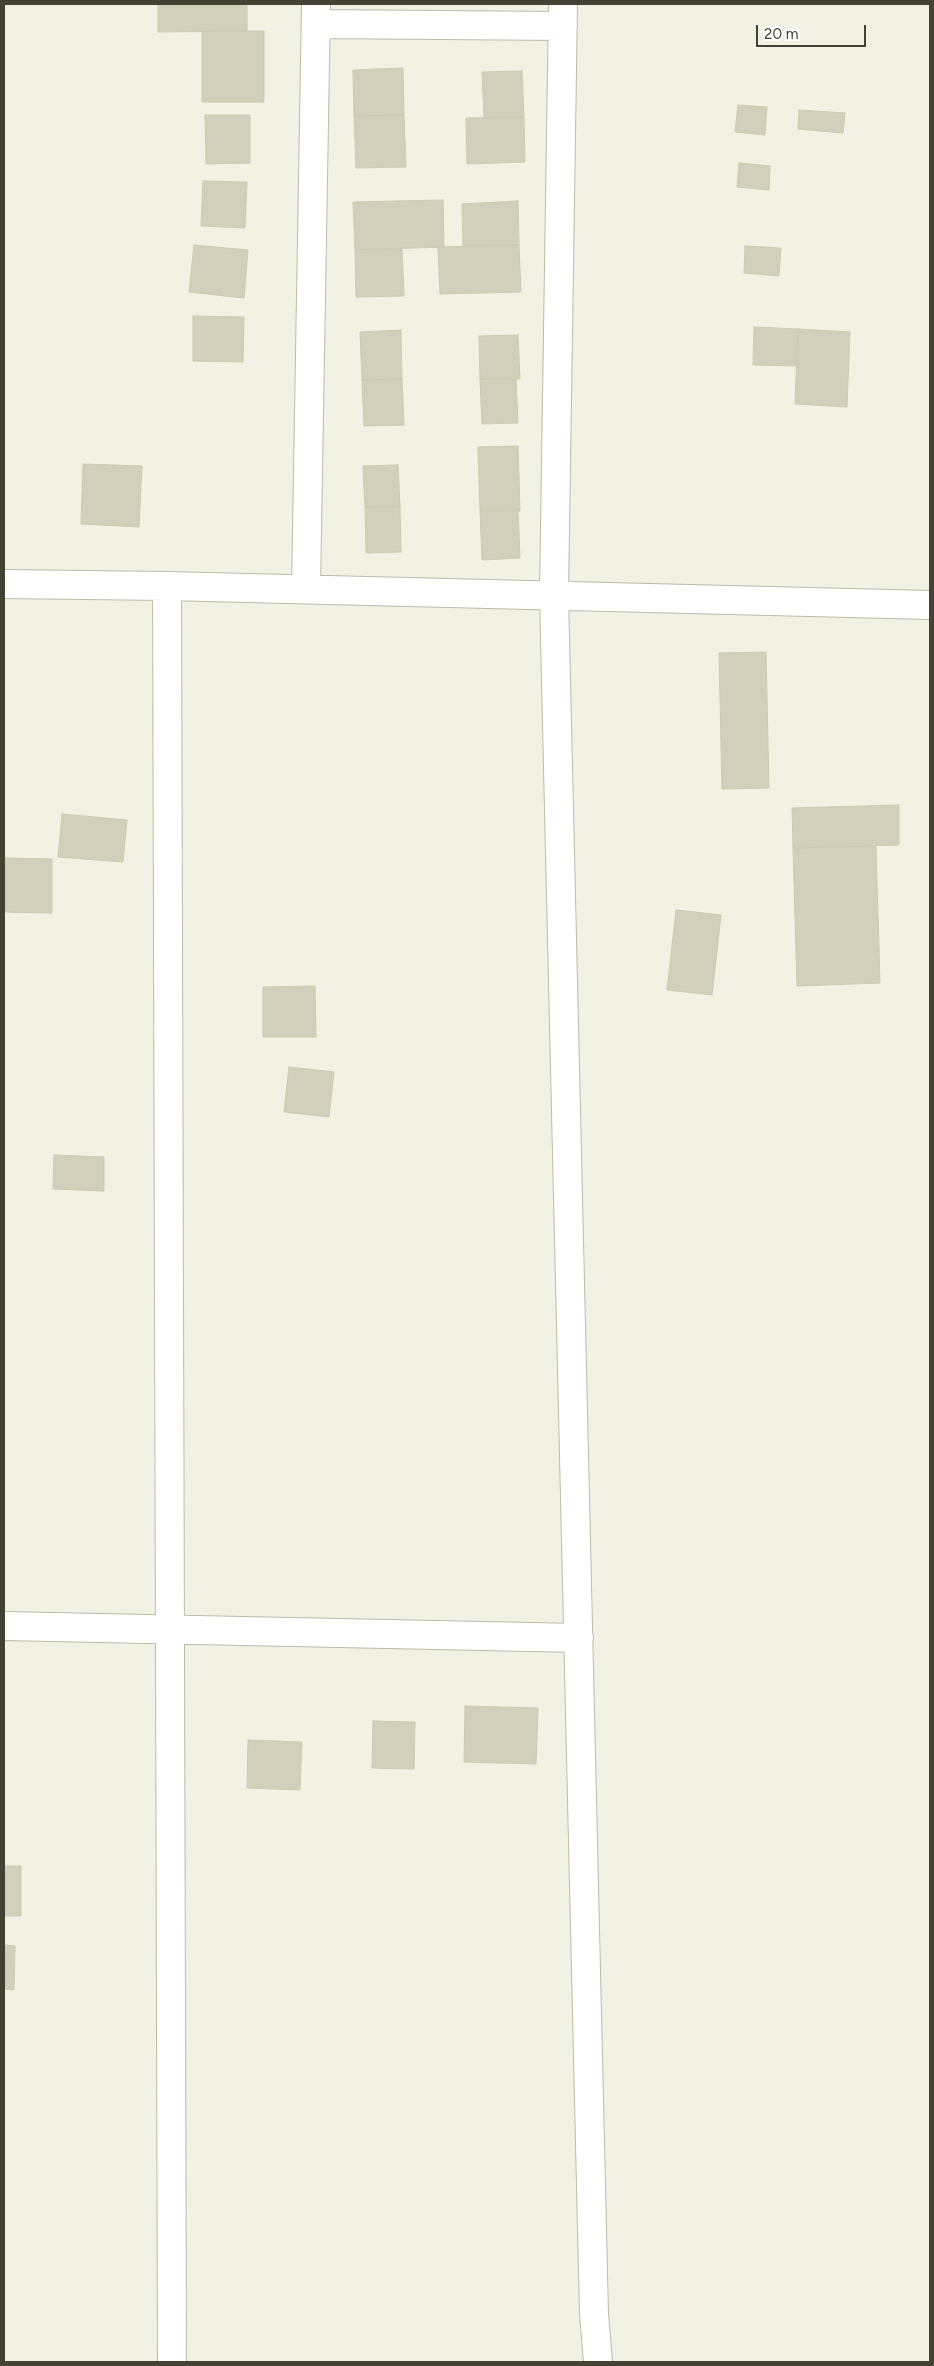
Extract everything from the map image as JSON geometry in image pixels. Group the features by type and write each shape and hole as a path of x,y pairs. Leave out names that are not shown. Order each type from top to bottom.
{"street":[{"path":"306,589 316,14 563,15 554,596 594,2314 598,2362"},
{"path":"4,584 306,589 930,605"},
{"path":"167,586 172,2362"},
{"path":"4,1626 579,1638"}],"building":[{"path":"158,4 247,4 247,31 158,32"},
{"path":"202,31 264,31 264,102 202,102"},
{"path":"403,68 404,115 354,116 353,70"},
{"path":"522,71 524,117 484,118 482,72"},
{"path":"738,105 767,107 765,135 735,132"},
{"path":"799,110 845,113 843,133 798,129"},
{"path":"205,115 250,115 250,163 206,164"},
{"path":"404,115 406,167 356,168 354,116"},
{"path":"524,117 525,162 467,164 466,118"},
{"path":"739,163 770,166 769,190 737,187"},
{"path":"203,181 247,182 245,228 201,226"},
{"path":"443,200 444,247 355,250 353,202"},
{"path":"518,201 519,245 463,246 462,204"},
{"path":"194,245 248,250 244,298 189,292"},
{"path":"519,245 521,292 440,294 438,247"},
{"path":"745,246 781,248 779,276 744,273"},
{"path":"402,248 404,296 356,297 355,250"},
{"path":"193,316 244,317 243,362 193,361"},
{"path":"754,327 798,329 796,366 753,365"},
{"path":"798,329 850,332 847,407 795,404"},
{"path":"401,330 402,379 362,380 360,332"},
{"path":"518,335 520,379 480,379 479,336"},
{"path":"516,378 518,423 482,424 480,379"},
{"path":"402,379 404,425 364,426 362,380"},
{"path":"518,446 520,511 480,511 478,447"},
{"path":"83,464 142,466 139,527 81,524"},
{"path":"398,465 400,506 365,507 363,466"},
{"path":"400,506 401,552 366,553 365,507"},
{"path":"518,510 520,558 482,560 480,511"},
{"path":"766,652 769,788 722,789 719,653"},
{"path":"899,805 899,845 793,848 792,808"},
{"path":"62,814 127,820 123,862 58,857"},
{"path":"876,846 880,983 797,986 793,848"},
{"path":"4,858 52,859 52,913 4,912"},
{"path":"676,910 721,915 712,995 667,990"},
{"path":"315,986 316,1037 263,1037 263,987"},
{"path":"289,1067 334,1072 329,1117 284,1112"},
{"path":"54,1155 104,1157 104,1191 53,1189"},
{"path":"465,1706 538,1708 536,1764 464,1762"},
{"path":"373,1721 415,1722 414,1769 372,1768"},
{"path":"248,1740 302,1742 300,1790 247,1788"},
{"path":"4,1866 21,1866 21,1916 4,1916"},
{"path":"4,1945 15,1946 14,1990 4,1989"}]}
